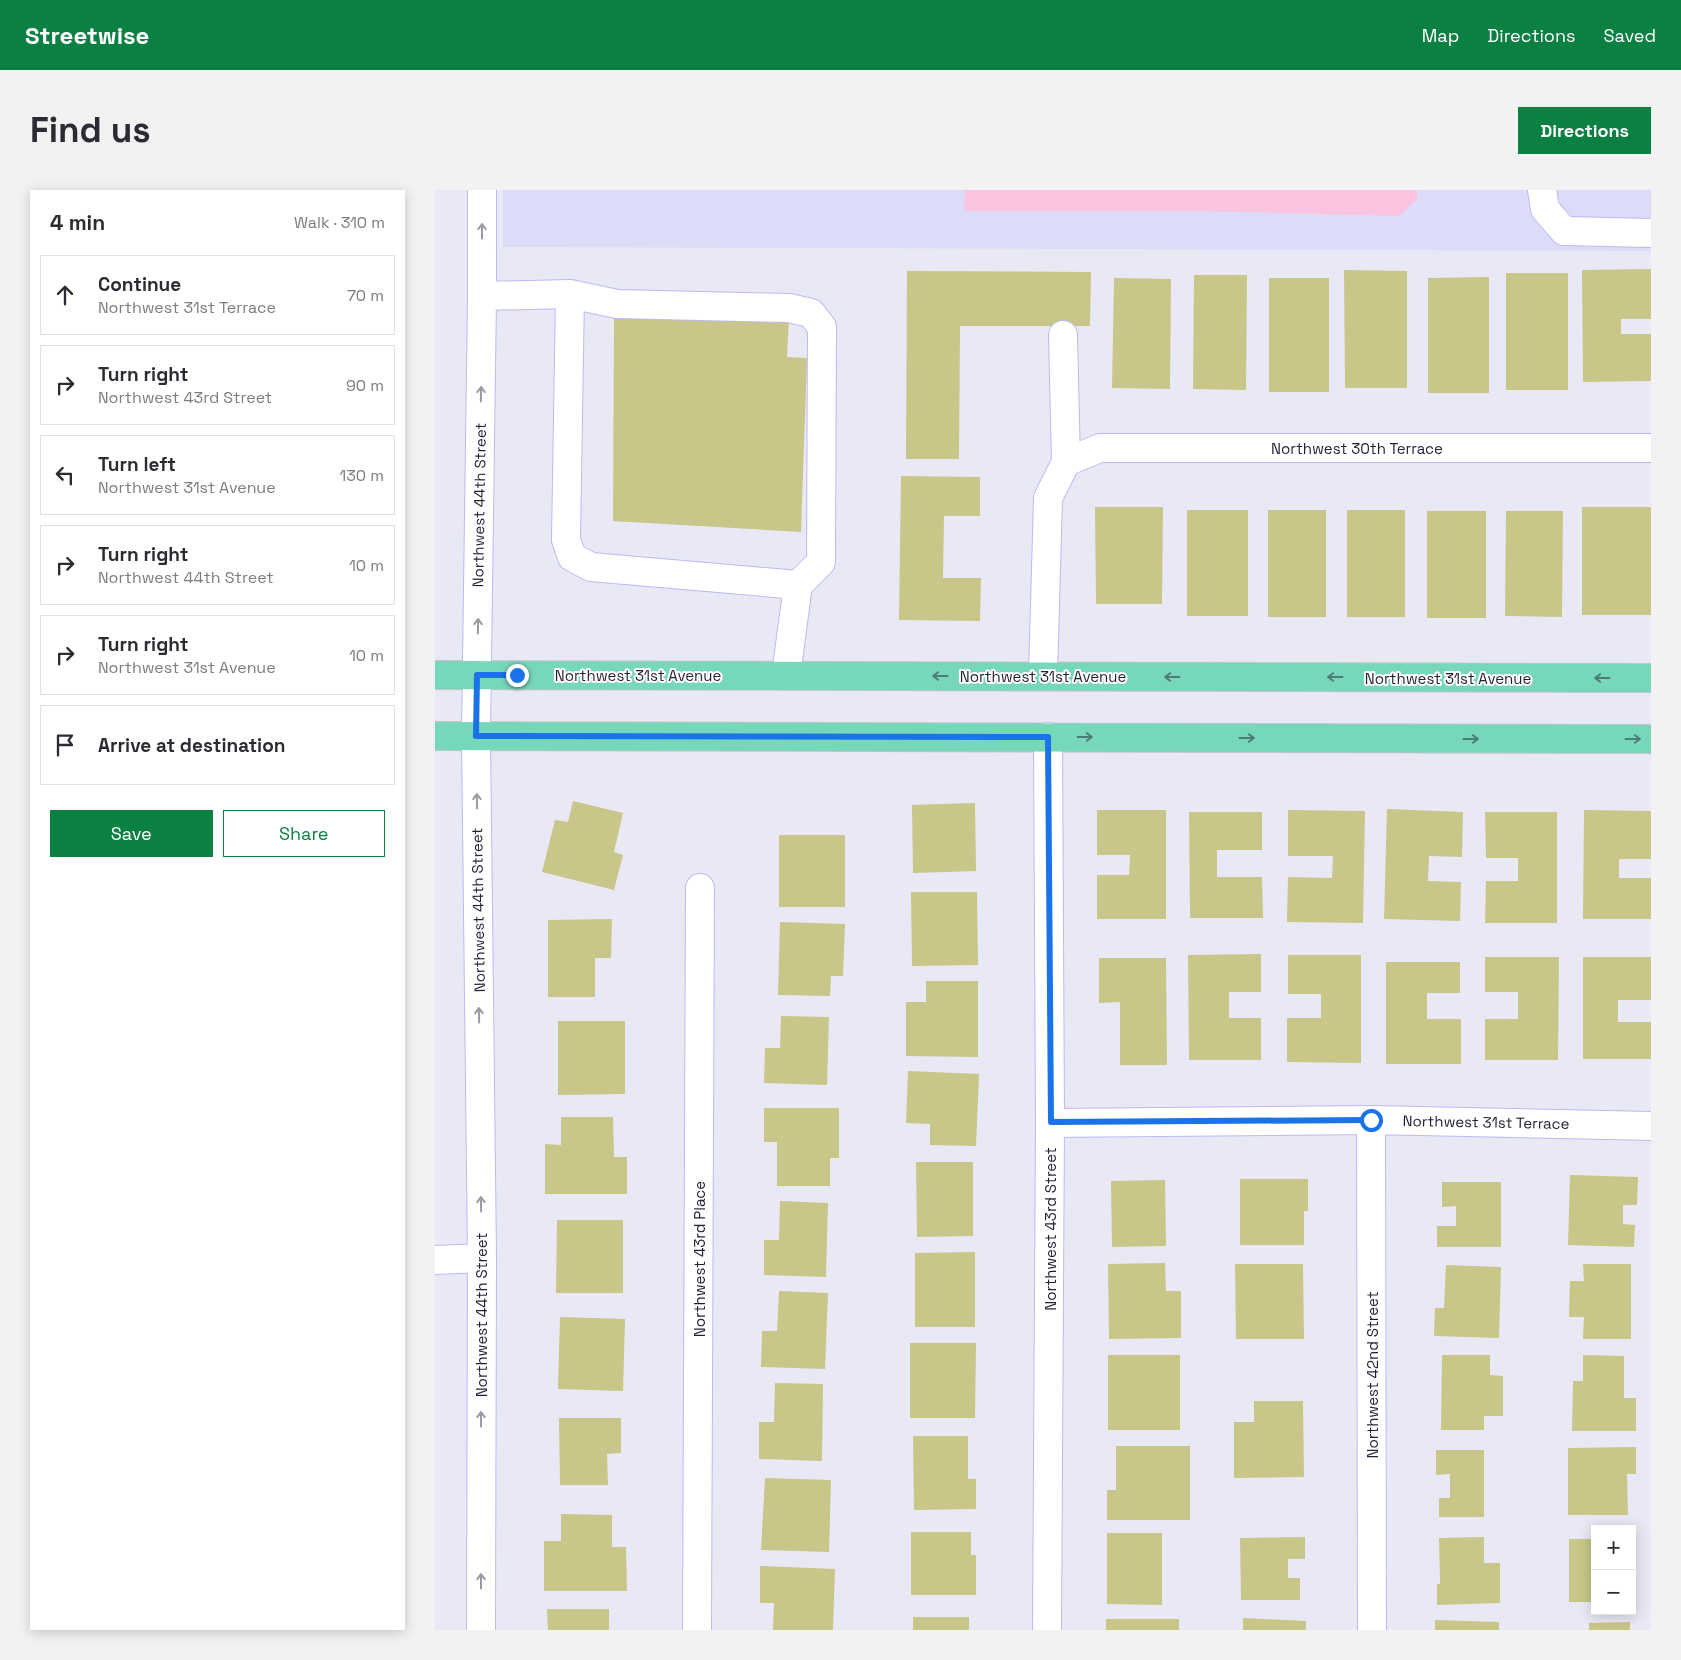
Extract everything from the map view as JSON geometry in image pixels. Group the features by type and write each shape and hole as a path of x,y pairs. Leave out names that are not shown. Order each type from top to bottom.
{"main road":[{"name":"Northwest 31st Avenue","path":"435,675 1651,678"},
{"path":"435,736 1651,739"}],"street":[{"name":"Northwest 44th Street","path":"481,1630 482,1258 476,736 482,190"},
{"path":"1542,190 1545,209 1564,231 1651,233"},
{"path":"482,296 570,294 617,304 789,308 811,313 822,327 821,562 798,585 786,675"},
{"path":"570,294 566,540 572,557 591,567 798,585"},
{"path":"1043,676 1049,498 1066,462 1063,335"},
{"name":"Northwest 30th Terrace","path":"1066,462 1100,448 1651,448"},
{"name":"Northwest 43rd Street","path":"1047,1630 1051,1122 1048,737"},
{"name":"Northwest 43rd Place","path":"697,1630 700,888"},
{"name":"Northwest 31st Terrace","path":"1051,1122 1371,1120 1651,1126"},
{"name":"Northwest 42nd Street","path":"1371,1120 1372,1630"},
{"path":"435,1260 482,1258"}],"shaded area":[{"path":"503,190 1651,190 1651,251 503,247"},
{"path":"965,190 1417,190 1417,199 1399,216 1196,211 964,211"}],"building":[{"path":"1651,269 1651,319 1621,319 1621,334 1651,334 1651,381 1583,382 1582,270"},
{"path":"1344,270 1407,271 1407,388 1345,388"},
{"path":"907,271 1091,272 1090,326 960,326 959,459 906,459"},
{"path":"1506,273 1568,273 1568,390 1506,390"},
{"path":"1194,275 1247,275 1246,390 1193,389"},
{"path":"1489,277 1489,393 1428,393 1428,278"},
{"path":"1114,278 1171,279 1170,389 1112,388"},
{"path":"1269,278 1329,278 1329,392 1269,392"},
{"path":"614,316 789,318 787,357 807,358 801,532 613,521"},
{"path":"901,476 980,477 980,516 944,516 943,578 981,578 980,621 899,620"},
{"path":"1095,507 1163,507 1162,604 1096,604"},
{"path":"1582,507 1651,507 1651,615 1582,615"},
{"path":"1187,510 1248,510 1248,616 1187,616"},
{"path":"1268,510 1326,510 1326,617 1268,617"},
{"path":"1347,510 1405,510 1405,617 1347,617"},
{"path":"1427,511 1486,511 1486,618 1427,618"},
{"path":"1506,511 1563,511 1562,617 1505,616"},
{"path":"573,801 623,813 614,852 623,855 614,890 542,872 555,820 568,822"},
{"path":"975,803 976,871 913,873 912,805"},
{"path":"1387,809 1463,812 1462,857 1429,856 1428,881 1461,882 1460,921 1384,919"},
{"path":"1097,810 1166,810 1166,919 1097,919 1097,875 1129,875 1130,855 1097,855"},
{"path":"1288,810 1365,811 1363,923 1287,922 1288,877 1332,878 1333,856 1288,856"},
{"path":"1584,810 1651,811 1651,859 1619,859 1619,878 1651,878 1651,919 1583,919"},
{"path":"1189,812 1262,812 1262,850 1217,850 1217,877 1262,877 1263,918 1190,918"},
{"path":"1485,812 1557,812 1557,923 1485,923 1486,881 1518,881 1518,858 1486,858"},
{"path":"779,835 845,835 845,907 779,907"},
{"path":"911,892 977,892 978,965 912,966"},
{"path":"612,919 611,958 595,958 595,997 548,997 548,920"},
{"path":"780,922 845,924 843,976 831,976 830,996 778,995"},
{"path":"1261,954 1261,992 1229,992 1229,1018 1261,1018 1261,1060 1189,1060 1188,955"},
{"path":"1288,955 1361,955 1361,1063 1287,1062 1287,1018 1321,1018 1321,994 1288,994"},
{"path":"1485,957 1559,957 1558,1060 1485,1060 1485,1019 1518,1019 1518,992 1485,992"},
{"path":"1583,957 1651,957 1651,1000 1618,1000 1618,1022 1651,1022 1651,1059 1583,1059"},
{"path":"1099,958 1166,958 1167,1065 1120,1065 1120,1002 1099,1003"},
{"path":"1386,962 1460,962 1460,993 1427,993 1427,1019 1461,1019 1461,1064 1386,1064"},
{"path":"926,981 978,981 978,1057 906,1056 906,1002 926,1002"},
{"path":"781,1016 829,1017 827,1085 764,1083 765,1048 780,1048"},
{"path":"558,1021 625,1021 625,1094 558,1095"},
{"path":"908,1071 979,1074 976,1146 930,1145 930,1124 906,1123"},
{"path":"764,1108 839,1108 839,1158 830,1158 830,1186 777,1186 777,1142 764,1142"},
{"path":"561,1117 613,1117 614,1157 627,1157 627,1194 545,1194 545,1144 561,1145"},
{"path":"916,1162 973,1162 973,1236 917,1237"},
{"path":"1570,1175 1638,1177 1637,1205 1623,1205 1623,1224 1635,1225 1634,1247 1568,1245"},
{"path":"1240,1179 1308,1179 1308,1211 1304,1211 1304,1245 1240,1245"},
{"path":"1165,1180 1166,1246 1112,1247 1111,1181"},
{"path":"1442,1182 1501,1182 1501,1247 1437,1247 1437,1226 1456,1226 1456,1206 1442,1207"},
{"path":"780,1201 828,1203 826,1277 764,1275 764,1240 779,1240"},
{"path":"557,1220 623,1220 623,1293 556,1293"},
{"path":"975,1252 975,1327 915,1327 915,1253"},
{"path":"1165,1263 1166,1291 1181,1291 1181,1338 1109,1339 1108,1264"},
{"path":"1235,1264 1303,1264 1304,1339 1236,1339"},
{"path":"1583,1264 1631,1264 1631,1339 1583,1339 1584,1317 1569,1317 1570,1281 1584,1281"},
{"path":"1446,1265 1501,1267 1499,1338 1434,1336 1435,1308 1444,1308"},
{"path":"779,1291 828,1293 825,1369 761,1367 762,1331 777,1331"},
{"path":"560,1317 625,1319 623,1391 558,1389"},
{"path":"910,1343 976,1343 975,1418 910,1418"},
{"path":"1108,1355 1180,1355 1180,1430 1108,1430"},
{"path":"1442,1355 1490,1355 1490,1375 1503,1376 1503,1416 1484,1416 1484,1430 1441,1430"},
{"path":"1583,1355 1624,1356 1624,1398 1636,1398 1636,1431 1572,1431 1573,1381 1583,1381"},
{"path":"775,1383 823,1384 822,1461 759,1459 759,1422 774,1422"},
{"path":"1254,1401 1303,1401 1304,1477 1234,1478 1234,1422 1254,1422"},
{"path":"559,1418 621,1418 621,1453 607,1454 608,1485 560,1485"},
{"path":"913,1436 968,1436 968,1479 976,1479 976,1509 914,1510"},
{"path":"1116,1446 1190,1446 1190,1520 1107,1520 1107,1490 1116,1490"},
{"path":"1636,1447 1636,1474 1627,1474 1628,1515 1568,1515 1568,1448"},
{"path":"1436,1450 1484,1450 1484,1517 1439,1517 1439,1498 1450,1498 1450,1474 1436,1475"},
{"path":"765,1478 831,1480 829,1552 761,1550"},
{"path":"561,1514 612,1515 612,1547 626,1547 627,1591 544,1591 544,1541 561,1541"},
{"path":"911,1532 971,1532 971,1555 976,1555 976,1595 911,1595"},
{"path":"1107,1533 1162,1533 1162,1605 1107,1604"},
{"path":"1305,1537 1305,1559 1288,1559 1288,1578 1300,1578 1300,1600 1241,1600 1240,1538"},
{"path":"1484,1537 1484,1563 1500,1563 1500,1603 1437,1605 1437,1584 1440,1584 1439,1538"},
{"path":"1569,1539 1591,1539 1591,1602 1569,1602"},
{"path":"760,1566 835,1569 833,1630 773,1630 774,1603 760,1603"},
{"path":"547,1609 609,1609 609,1630 548,1630"},
{"path":"913,1617 969,1617 969,1630 913,1630"},
{"path":"1243,1618 1306,1621 1306,1630 1243,1630"},
{"path":"1106,1619 1179,1619 1179,1630 1106,1630"},
{"path":"1435,1620 1499,1622 1499,1630 1435,1630"},
{"path":"1630,1622 1630,1630 1589,1630 1589,1623"}],"route":[{"path":"517,675 477,675 476,736 1048,737 1051,1122 1371,1120"}]}
